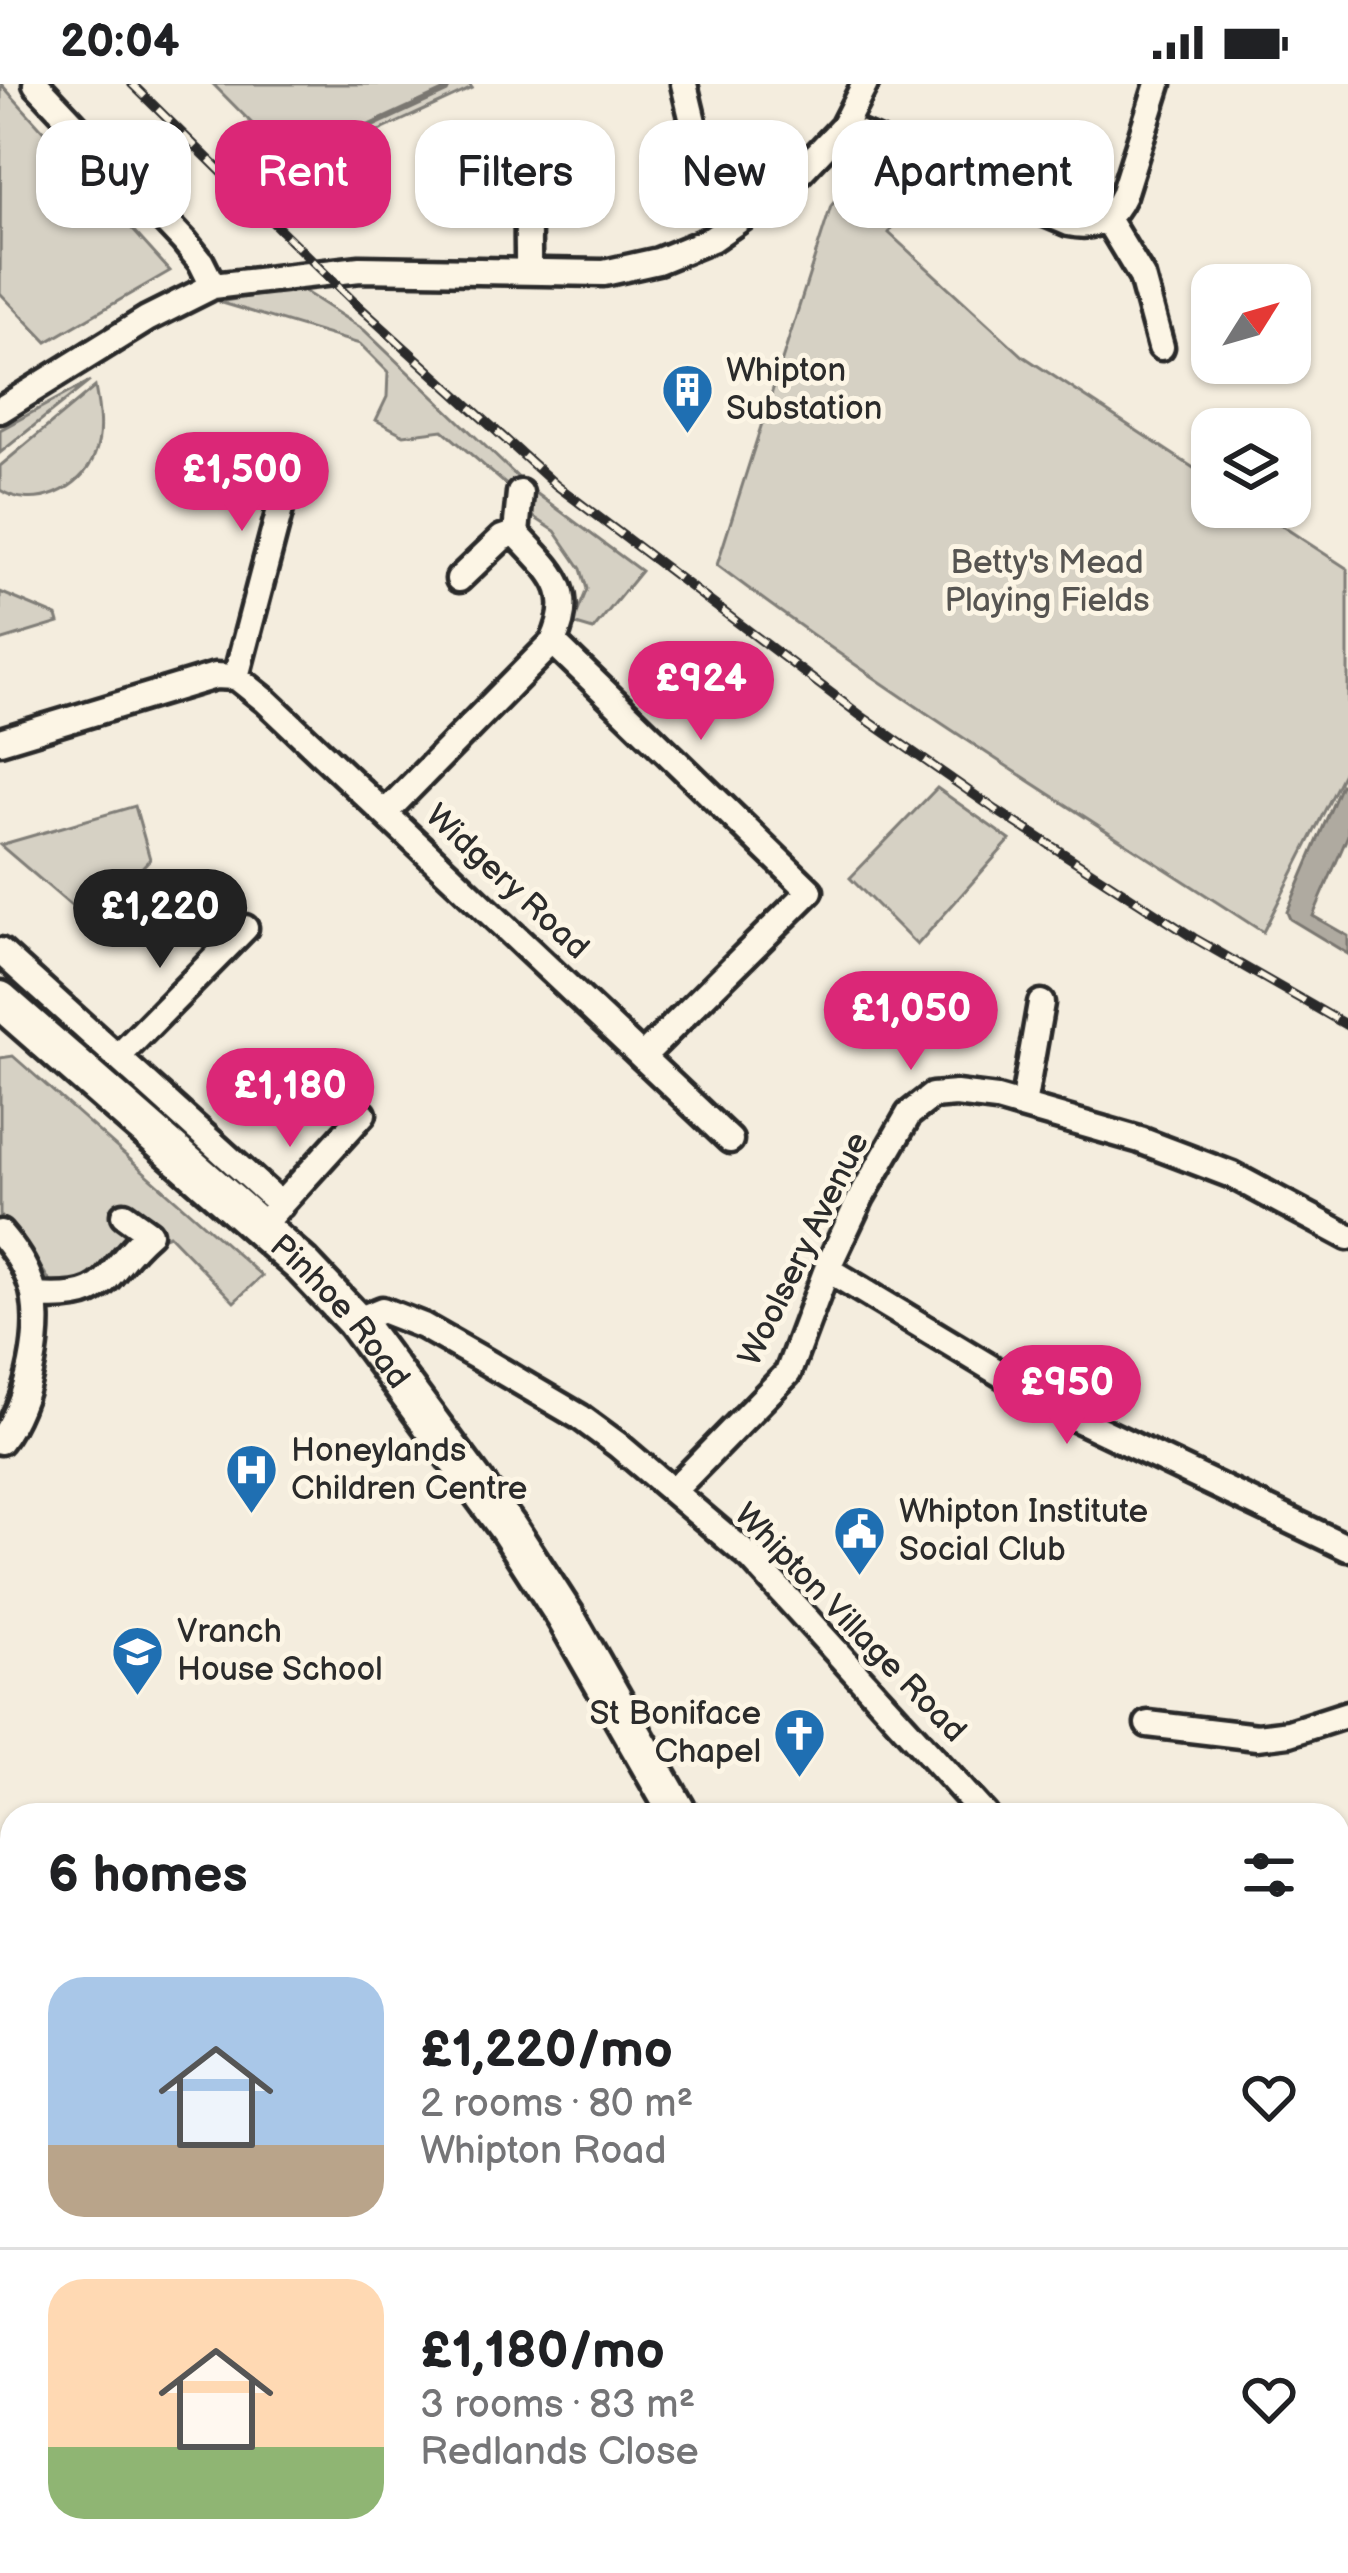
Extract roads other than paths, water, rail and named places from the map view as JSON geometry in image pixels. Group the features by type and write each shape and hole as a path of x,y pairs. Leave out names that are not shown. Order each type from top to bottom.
{"main road":[{"name":"Pinhoe Road","path":"6,994 270,1216 508,1528 565,1616 672,1803"}],"street":[{"path":"36,84 184,241 213,286"},
{"path":"684,84 693,120"},
{"path":"847,120 865,84"},
{"path":"1114,208 1123,195 1158,84"},
{"path":"808,165 832,139"},
{"path":"527,228 528,269"},
{"path":"0,410 147,319 213,286 360,269 604,273 682,252 727,228"},
{"path":"1112,228 1142,277 1161,347"},
{"path":"0,742 215,676 236,676 296,452"},
{"path":"385,813 553,643 562,623 560,582 516,533 520,493"},
{"path":"460,579 502,538 516,533"},
{"path":"553,643 810,891 644,1055"},
{"name":"Widgery Road","path":"236,676 730,1140"},
{"path":"118,1057 245,928"},
{"path":"0,951 6,994 118,1057 270,1216 363,1114"},
{"path":"1022,1106 1041,1004"},
{"name":"Woolsery Avenue","path":"674,1492 788,1373 827,1269 861,1197 915,1106 932,1096 956,1094 1022,1106 1140,1140 1232,1175 1348,1237"},
{"path":"34,1296 67,1298 102,1285 149,1233 124,1216"},
{"path":"0,1233 30,1279 36,1322 27,1389 20,1411 0,1441"},
{"path":"827,1269 1071,1416 1348,1548"},
{"name":"Whipton Village Road","path":"355,1322 382,1310 423,1327 580,1417 674,1492 784,1593 974,1803"},
{"path":"1148,1724 1257,1737 1289,1733 1348,1714"}],"waterway":[{"path":"383,120 446,91 449,84"}],"railway":[{"path":"132,84 354,302 556,485 860,715 996,810 1194,938 1348,1026"}],"place":[{"name":"Whipton Substation","path":"687,436"},
{"name":"Honeylands Children Centre","path":"252,1516"},
{"name":"Whipton Institute Social Club","path":"860,1577"},
{"name":"Vranch House School","path":"138,1697"},
{"name":"St Boniface Chapel","path":"800,1779"}],"park label":[{"name":"Betty's Mead Playing Fields","path":"1047,582"}]}
